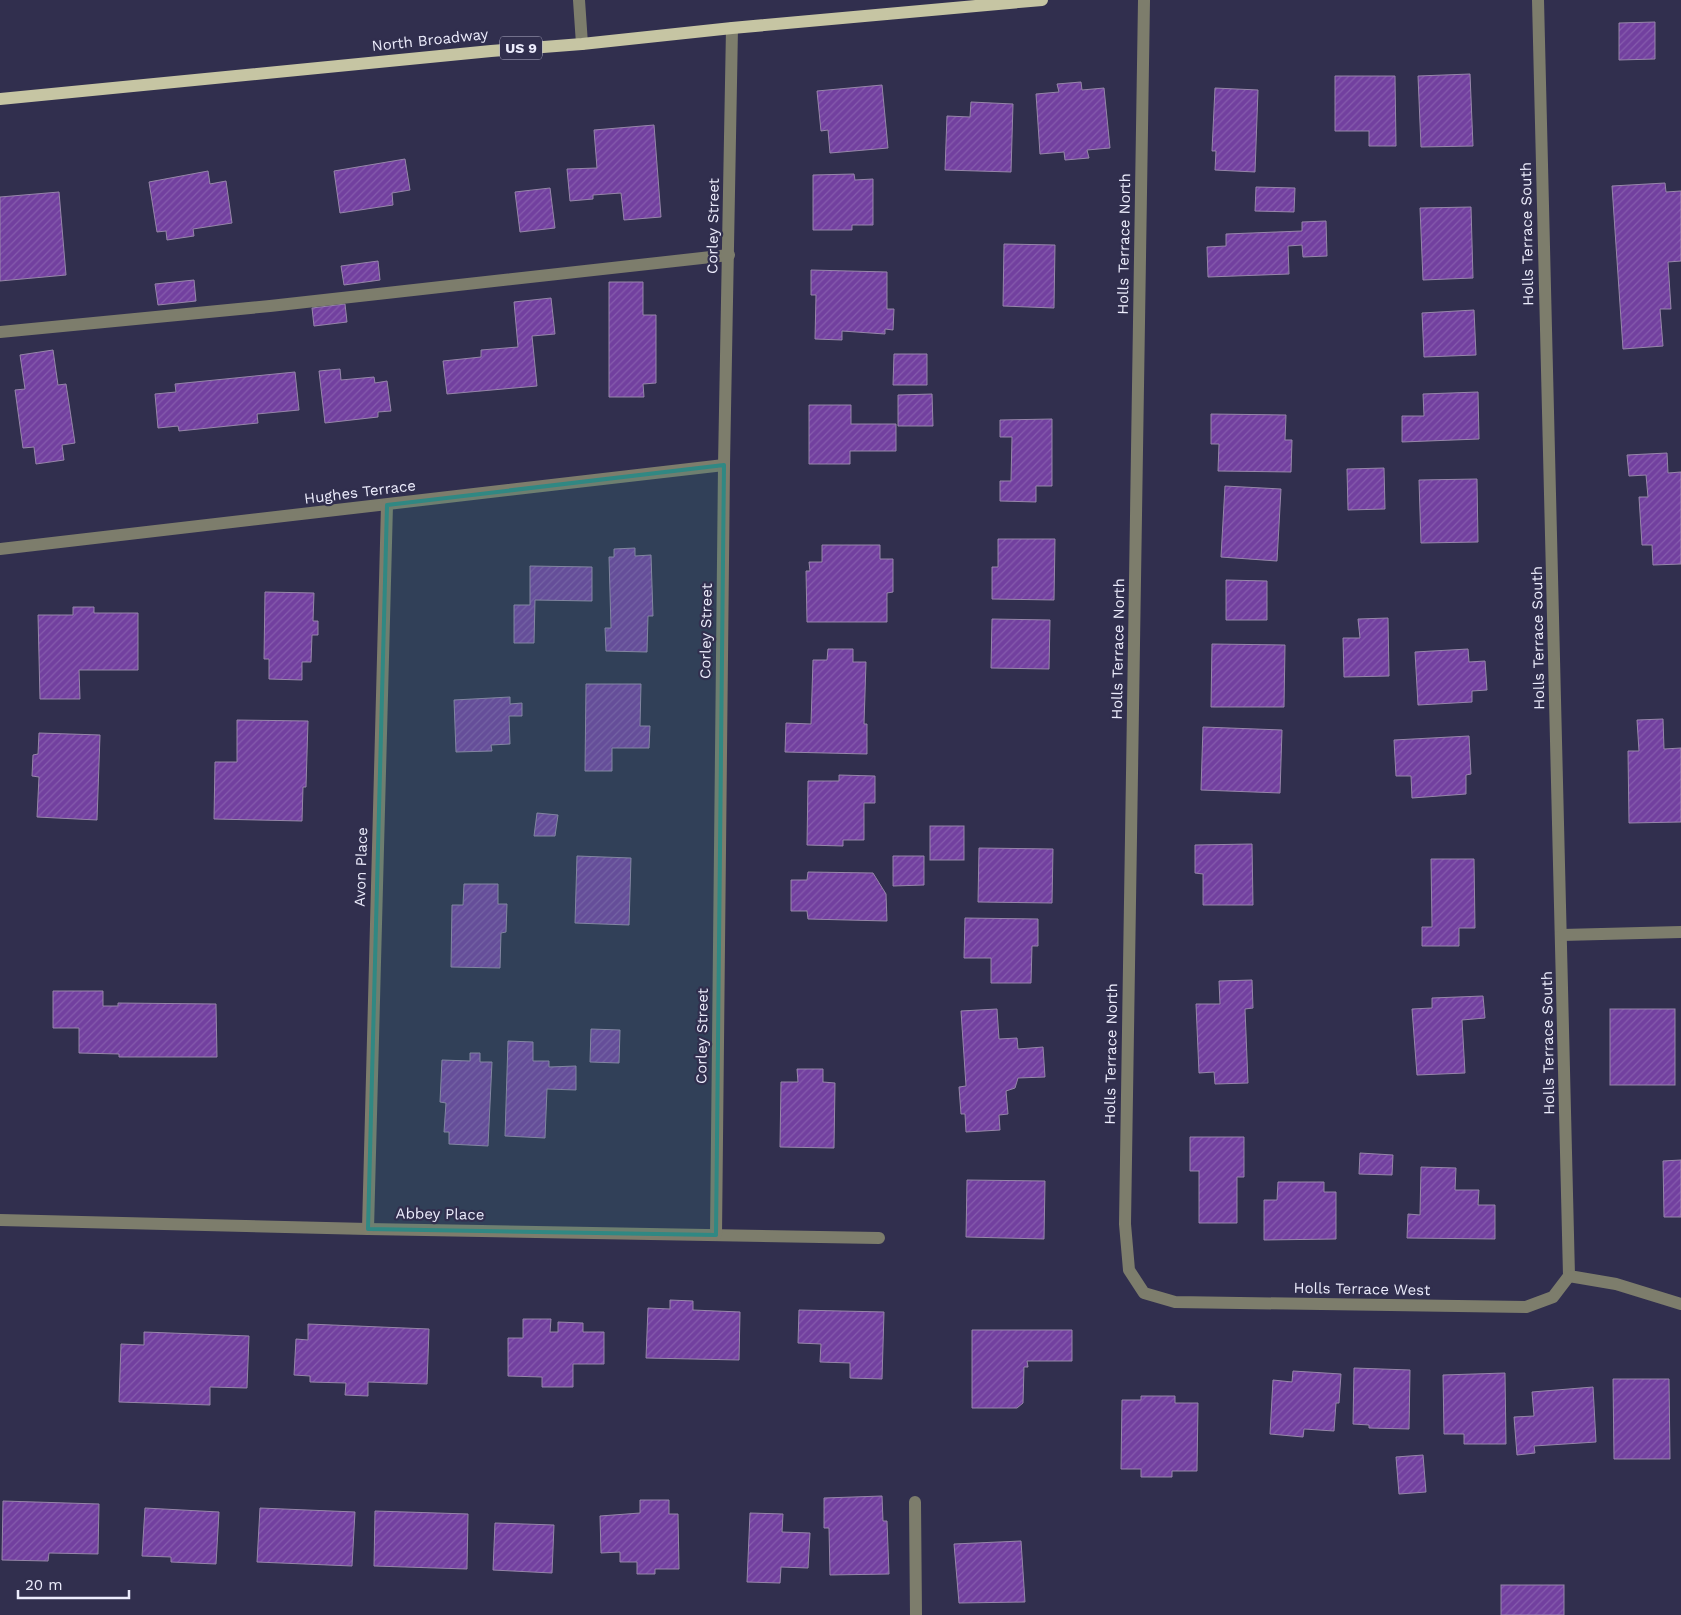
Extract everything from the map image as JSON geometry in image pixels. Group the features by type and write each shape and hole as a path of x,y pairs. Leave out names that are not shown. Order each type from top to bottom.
{"main road":[{"name":"North Broadway","path":"0,99 1042,0"}],"street":[{"path":"579,0 582,44"},
{"name":"Holls Terrace North","path":"1144,0 1125,1224 1129,1270 1144,1294"},
{"name":"Holls Terrace South","path":"1538,0 1569,1276"},
{"name":"Corley Street","path":"716,1235 724,465 732,28"},
{"path":"0,332 270,306 729,255"},
{"name":"Hughes Terrace","path":"0,549 724,465"},
{"name":"Avon Place","path":"368,1229 387,505"},
{"path":"1562,935 1681,932"},
{"name":"Abbey Place","path":"0,1220 879,1238"},
{"path":"1569,1276 1616,1284 1681,1304"},
{"name":"Holls Terrace West","path":"1144,1294 1175,1302 1526,1307 1553,1297 1569,1276"},
{"path":"915,1502 916,1615"}],"highlighted area":[{"path":"724,465 716,1235 368,1229 387,505"}],"building":[{"path":"1655,22 1655,59 1619,60 1619,23"},
{"path":"1470,74 1473,146 1421,147 1418,76"},
{"path":"1335,76 1395,76 1396,146 1369,146 1369,131 1335,131"},
{"path":"1081,82 1082,90 1104,88 1110,148 1087,150 1089,158 1065,160 1064,152 1040,154 1036,94 1059,92 1057,84"},
{"path":"882,85 888,148 830,153 828,130 821,131 817,91"},
{"path":"1215,88 1258,90 1255,172 1215,170 1216,151 1212,151"},
{"path":"971,102 1013,104 1011,172 945,170 947,116 970,117"},
{"path":"654,125 661,217 624,220 621,193 593,195 593,199 570,201 567,169 597,168 594,130"},
{"path":"405,159 410,190 392,193 393,205 340,213 334,171"},
{"path":"208,171 210,184 226,181 232,223 193,229 194,236 167,240 166,231 157,232 149,182"},
{"path":"854,174 855,180 873,179 873,225 852,225 852,230 813,230 813,175"},
{"path":"1665,183 1666,192 1681,191 1681,261 1668,262 1671,309 1660,309 1663,346 1623,349 1612,186"},
{"path":"1256,187 1295,188 1294,212 1255,211"},
{"path":"550,188 555,228 520,232 515,192"},
{"path":"59,192 66,275 0,281 0,197"},
{"path":"1471,207 1473,278 1423,280 1420,208"},
{"path":"1326,221 1327,256 1303,257 1302,245 1288,246 1289,274 1208,277 1207,247 1226,246 1226,234 1302,231 1302,222"},
{"path":"1004,244 1055,245 1054,308 1003,306"},
{"path":"378,261 380,280 344,285 341,266"},
{"path":"811,270 887,272 887,309 894,309 893,330 885,329 885,334 842,331 842,340 815,339 816,295 811,295"},
{"path":"194,280 196,301 158,305 155,284"},
{"path":"609,282 643,282 643,315 656,315 656,383 643,384 644,397 609,397"},
{"path":"551,298 555,334 532,336 537,386 447,394 443,361 481,357 481,350 518,347 514,302"},
{"path":"345,304 347,322 314,326 312,308"},
{"path":"1474,310 1476,355 1424,357 1422,313"},
{"path":"53,350 58,385 66,384 75,443 62,445 64,460 36,464 34,447 23,448 15,390 25,389 20,355"},
{"path":"894,354 927,354 927,385 893,385"},
{"path":"340,369 341,380 374,377 375,383 387,381 391,411 378,412 378,417 325,423 319,371"},
{"path":"295,372 299,410 257,414 258,423 179,431 178,426 158,428 155,394 176,392 175,384"},
{"path":"1478,392 1479,439 1402,442 1402,416 1424,416 1423,394"},
{"path":"932,394 933,426 898,426 898,395"},
{"path":"809,405 851,405 851,424 896,424 896,451 850,451 850,464 809,464"},
{"path":"1211,414 1286,415 1285,440 1292,440 1291,472 1218,471 1219,444 1211,444"},
{"path":"1052,419 1052,486 1036,486 1036,502 1000,501 1000,481 1011,481 1012,437 1000,437 1000,420"},
{"path":"1667,453 1668,473 1681,472 1681,564 1653,565 1652,545 1642,545 1639,497 1648,497 1646,475 1629,476 1627,455"},
{"path":"1384,468 1385,509 1348,510 1347,469"},
{"path":"1477,479 1478,542 1421,543 1419,480"},
{"path":"1225,486 1281,489 1277,561 1221,557"},
{"path":"998,539 1055,539 1054,600 992,599 992,567 998,567"},
{"path":"822,545 880,545 880,559 893,559 893,592 887,593 887,622 807,622 806,571 810,571 809,562 822,562"},
{"path":"635,548 635,556 651,555 653,616 648,616 647,652 606,651 605,628 611,628 609,557 614,557 614,549"},
{"path":"530,566 592,567 592,601 535,600 534,643 514,643 514,605 530,605"},
{"path":"1226,580 1267,581 1267,620 1226,620"},
{"path":"265,592 314,593 313,621 318,621 318,635 312,635 311,662 302,662 302,680 269,679 269,659 264,659"},
{"path":"73,607 94,607 94,613 138,613 138,670 79,670 80,699 40,699 38,615 73,615"},
{"path":"1388,618 1389,676 1344,677 1343,638 1360,638 1358,619"},
{"path":"992,619 1050,620 1049,669 991,668"},
{"path":"1212,644 1285,645 1284,707 1211,707"},
{"path":"828,649 853,649 853,662 866,662 864,724 867,724 867,754 785,752 786,723 811,724 813,660 827,660"},
{"path":"1468,649 1469,662 1485,661 1487,690 1472,691 1472,702 1418,705 1415,652"},
{"path":"586,684 641,684 640,726 650,726 649,748 612,748 612,771 585,771"},
{"path":"510,697 510,704 522,703 522,716 509,716 510,744 491,745 492,751 456,752 454,700"},
{"path":"1663,719 1664,749 1681,748 1681,822 1629,823 1628,751 1639,751 1637,720"},
{"path":"237,720 308,721 306,787 303,787 302,821 214,819 215,762 237,762"},
{"path":"1203,727 1282,730 1280,793 1201,790"},
{"path":"39,733 100,735 97,820 37,817 39,777 32,776 33,755 38,754"},
{"path":"1469,736 1471,774 1466,775 1466,794 1412,798 1411,776 1396,776 1394,740"},
{"path":"839,775 875,776 875,803 864,803 864,840 843,840 843,846 807,845 808,781 839,781"},
{"path":"537,813 558,815 555,836 534,836"},
{"path":"930,826 964,826 964,860 930,860"},
{"path":"1252,844 1253,905 1203,905 1203,874 1195,873 1195,845"},
{"path":"979,848 1053,849 1052,903 978,902"},
{"path":"577,856 631,858 629,925 575,923"},
{"path":"893,856 924,856 924,885 893,886"},
{"path":"1431,859 1474,859 1475,928 1459,928 1459,946 1422,946 1422,927 1432,927"},
{"path":"808,872 873,873 886,894 887,921 808,919 807,911 791,911 791,880 807,880"},
{"path":"464,884 498,884 498,904 507,904 506,932 501,933 500,968 451,967 452,905 463,905"},
{"path":"965,918 1038,919 1038,946 1032,946 1031,983 991,983 991,958 964,958"},
{"path":"1252,980 1253,1008 1245,1009 1248,1083 1215,1084 1214,1072 1199,1073 1196,1004 1220,1004 1219,981"},
{"path":"53,991 103,991 103,1006 118,1006 118,1003 216,1004 217,1057 119,1057 119,1054 79,1053 79,1028 53,1028"},
{"path":"1483,996 1485,1018 1462,1020 1465,1073 1417,1075 1412,1009 1432,1008 1432,998"},
{"path":"997,1009 999,1039 1017,1038 1018,1049 1043,1047 1045,1077 1018,1078 1015,1088 1006,1091 1008,1114 999,1115 1000,1130 966,1132 965,1114 961,1114 959,1087 966,1086 961,1011"},
{"path":"1610,1009 1675,1009 1675,1085 1610,1085"},
{"path":"591,1029 620,1030 619,1063 590,1062"},
{"path":"508,1041 533,1042 533,1061 549,1061 549,1067 576,1066 576,1090 547,1089 545,1138 505,1136"},
{"path":"470,1053 480,1053 480,1062 492,1062 488,1146 449,1144 449,1132 444,1132 446,1103 440,1102 442,1060 470,1061"},
{"path":"797,1069 823,1069 823,1082 835,1083 834,1148 780,1147 781,1082 798,1082"},
{"path":"1190,1137 1244,1137 1244,1177 1237,1177 1237,1223 1199,1223 1199,1171 1190,1171"},
{"path":"1360,1153 1393,1155 1392,1175 1359,1174"},
{"path":"1681,1160 1681,1217 1664,1217 1663,1161"},
{"path":"1421,1167 1456,1168 1455,1190 1479,1190 1478,1205 1495,1205 1495,1239 1407,1238 1408,1214 1420,1215"},
{"path":"967,1180 1045,1181 1044,1239 966,1237"},
{"path":"1278,1182 1324,1182 1324,1192 1336,1192 1336,1239 1264,1240 1264,1200 1277,1200"},
{"path":"670,1300 693,1301 693,1310 740,1312 739,1360 646,1358 648,1308 670,1309"},
{"path":"799,1310 884,1312 882,1379 850,1378 850,1363 820,1362 821,1344 798,1343"},
{"path":"523,1319 551,1319 550,1332 558,1332 558,1322 583,1323 583,1332 604,1332 604,1364 573,1364 573,1387 542,1387 542,1377 508,1376 508,1338 523,1338"},
{"path":"308,1324 429,1329 427,1384 368,1382 368,1396 345,1395 346,1383 310,1382 310,1376 294,1375 296,1339 308,1340"},
{"path":"972,1330 1072,1330 1072,1361 1027,1361 1028,1367 1024,1367 1023,1403 1017,1408 972,1408"},
{"path":"144,1332 249,1336 247,1388 210,1387 210,1405 119,1402 121,1344 144,1345"},
{"path":"1354,1368 1410,1370 1409,1429 1369,1428 1369,1425 1353,1424"},
{"path":"1293,1371 1341,1374 1339,1403 1336,1403 1334,1431 1304,1429 1303,1437 1270,1434 1273,1380 1292,1382"},
{"path":"1505,1373 1506,1444 1464,1444 1464,1434 1444,1434 1443,1375"},
{"path":"1613,1379 1669,1379 1670,1459 1614,1459"},
{"path":"1593,1387 1596,1442 1534,1446 1535,1453 1517,1455 1514,1417 1534,1416 1532,1392"},
{"path":"1141,1396 1175,1396 1175,1403 1198,1403 1197,1471 1172,1471 1172,1477 1141,1477 1141,1469 1121,1469 1122,1400 1141,1400"},
{"path":"1423,1455 1426,1492 1399,1494 1396,1457"},
{"path":"882,1496 883,1521 887,1521 889,1574 830,1575 829,1528 824,1528 824,1498"},
{"path":"640,1500 669,1500 669,1514 678,1514 679,1569 655,1569 655,1574 637,1574 637,1562 620,1562 620,1552 601,1553 600,1516 640,1513"},
{"path":"3,1501 99,1504 98,1554 49,1553 48,1561 2,1560"},
{"path":"145,1508 219,1512 216,1564 171,1562 171,1557 142,1556"},
{"path":"260,1508 355,1512 352,1566 257,1562"},
{"path":"375,1511 468,1514 467,1569 374,1566"},
{"path":"750,1513 783,1514 782,1532 810,1533 808,1568 781,1567 780,1583 747,1582"},
{"path":"495,1523 554,1525 552,1573 493,1570"},
{"path":"1021,1541 1025,1602 959,1603 954,1544"},
{"path":"1501,1585 1564,1585 1564,1615 1501,1615"}]}
